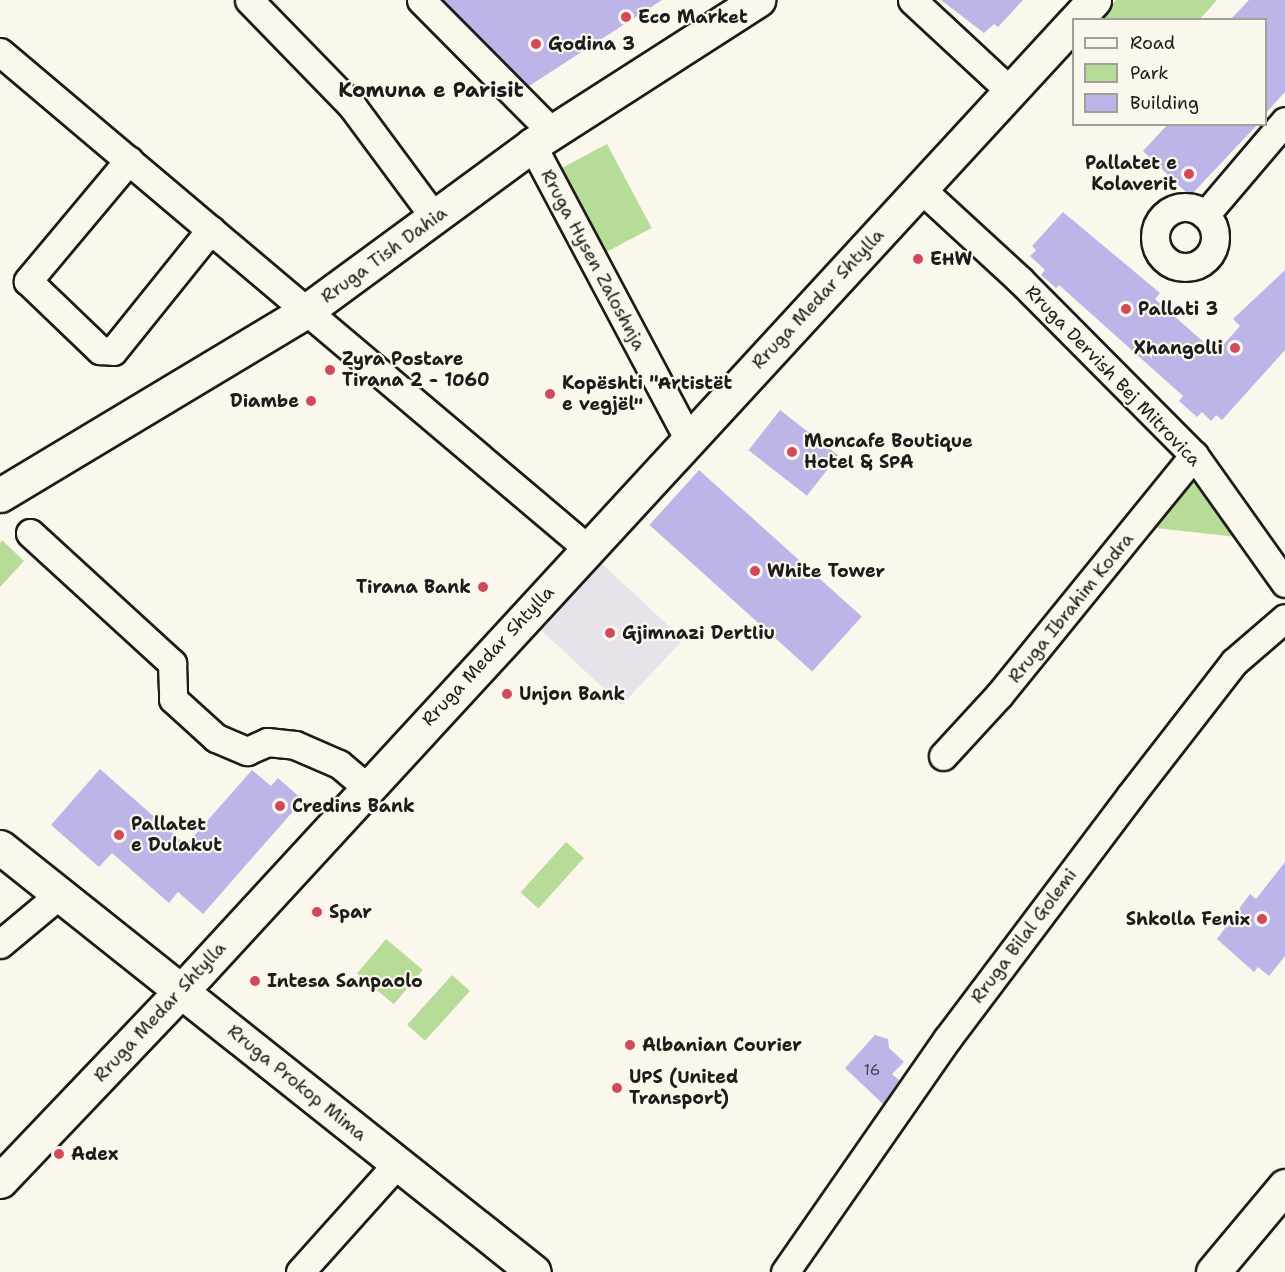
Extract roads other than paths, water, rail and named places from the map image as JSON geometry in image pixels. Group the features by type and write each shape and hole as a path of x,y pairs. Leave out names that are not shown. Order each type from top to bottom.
{"street":[{"path":"249,0 352,106 435,218"},
{"name":"Rruga Hysen Zaloshnja","path":"421,0 542,138 688,439"},
{"name":"Rruga Tish Dahia","path":"0,495 309,309 542,138 758,0"},
{"path":"912,0 1010,91"},
{"name":"Rruga Medar Shtylla","path":"1078,18 1094,0"},
{"name":"Rruga Medar Shtylla","path":"0,1181 182,990 366,787 1072,24"},
{"path":"0,52 309,309 587,548"},
{"path":"1205,215 1285,121"},
{"path":"129,160 28,281 100,350 113,351 211,229"},
{"name":"Rruga Dervish Bej Mitrovica","path":"920,188 1020,280 1194,455 1285,583"},
{"name":"Rruga Ibrahim Kodra","path":"943,756 999,696 1194,455"},
{"path":"30,533 172,663 173,699 216,738 248,751 267,742 295,745 339,764 366,787"},
{"name":"Rruga Bilal Golemi","path":"785,1272 947,1039 1130,796 1234,662 1285,618"},
{"name":"Rruga Prokop Mima","path":"0,847 534,1272"},
{"path":"0,945 60,894"},
{"path":"300,1272 397,1164"},
{"path":"1213,1272 1285,1186"}],"place":[{"name":"Eco Market","path":"626,17"},
{"name":"Godina 3","path":"536,44"},
{"name":"Pallatet e Kolaverit","path":"1189,174"},
{"name":"EHW","path":"918,259"},
{"name":"Pallati 3","path":"1126,309"},
{"name":"Xhangolli","path":"1235,348"},
{"name":"Zyra Postare Tirana 2 - 1060","path":"330,370"},
{"name":"Kopështi \"Artistët e vegjël\"","path":"550,394"},
{"name":"Diambe","path":"311,401"},
{"name":"Moncafe Boutique Hotel & SPA","path":"792,452"},
{"name":"White Tower","path":"755,571"},
{"name":"Tirana Bank","path":"483,587"},
{"name":"Gjimnazi Dertliu","path":"610,633"},
{"name":"Unjon Bank","path":"507,694"},
{"name":"Credins Bank","path":"280,806"},
{"name":"Pallatet e Dulakut","path":"119,835"},
{"name":"Spar","path":"317,912"},
{"name":"Shkolla Fenix","path":"1262,919"},
{"name":"Intesa Sanpaolo","path":"255,981"},
{"name":"Albanian Courier","path":"630,1045"},
{"name":"UPS (United Transport)","path":"617,1088"},
{"name":"Adex","path":"59,1154"}],"district":[{"name":"Komuna e Parisit","path":"431,90"}]}
